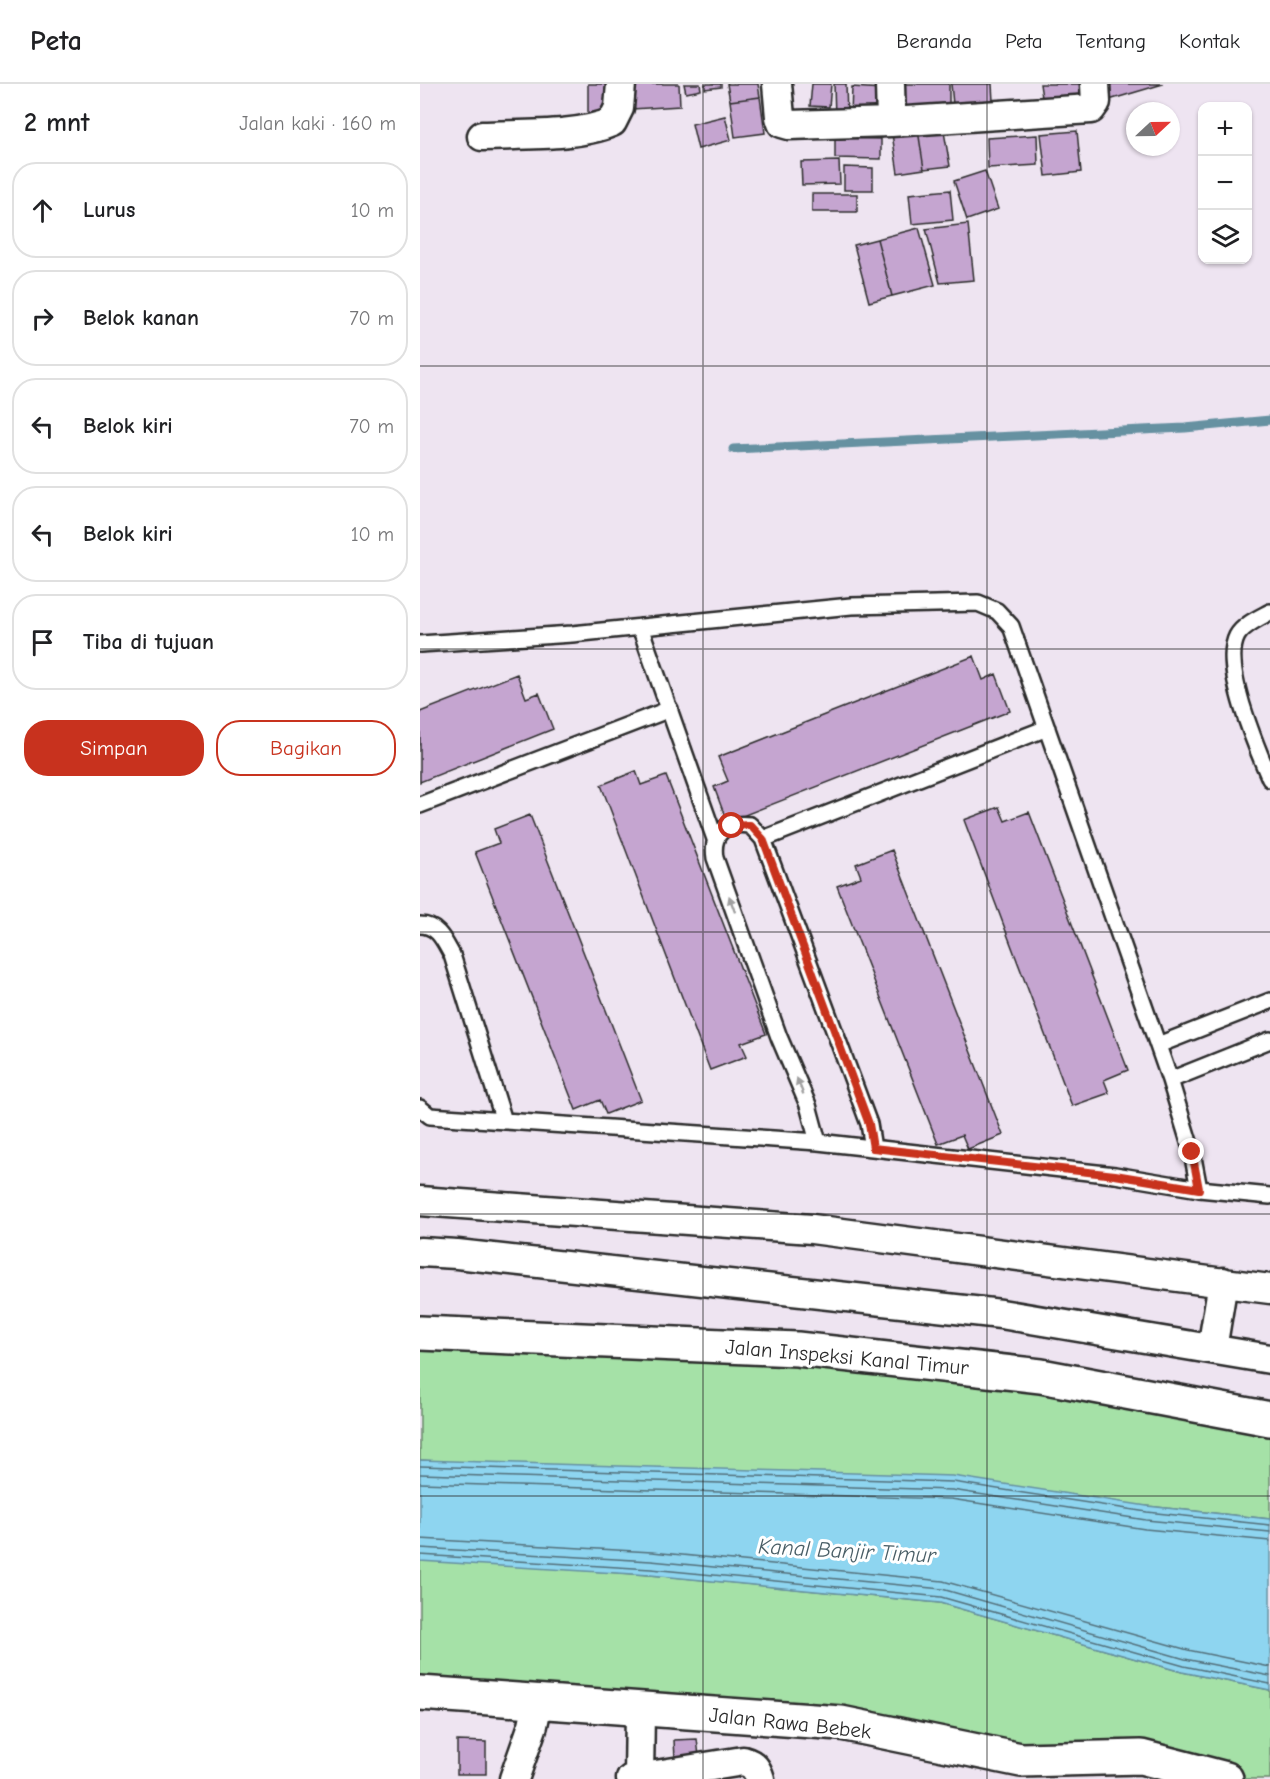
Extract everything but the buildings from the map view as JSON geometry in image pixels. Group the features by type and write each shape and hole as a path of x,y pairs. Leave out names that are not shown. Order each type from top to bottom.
{"street":[{"path":"482,136 597,129 612,122 619,108 621,84"},
{"path":"777,84 780,117 782,123 789,125 891,122 1091,109 1095,95"},
{"path":"890,84 891,122"},
{"path":"420,1201 812,1229 1270,1289"},
{"path":"420,1252 456,1254 1001,1314 1270,1359"},
{"path":"1212,1349 1223,1282"},
{"name":"Jalan Inspeksi Kanal Timur","path":"420,1333 797,1349 1041,1376 1270,1419"},
{"name":"Jalan Rawa Bebek","path":"420,1693 841,1724 1022,1760 1141,1757 1226,1779"},
{"path":"514,1779 538,1702"},
{"path":"640,1710 635,1778 743,1761 757,1769 760,1779"}],"lane":[{"path":"420,644 572,634 851,606 978,603 997,611 1011,626 1158,1045 1192,1152 1199,1189"},
{"path":"1270,612 1250,623 1238,634 1233,646 1232,666 1252,736 1270,779"},
{"path":"640,627 715,839"},
{"path":"420,805 670,709"},
{"path":"763,839 1047,728"},
{"path":"818,1142 808,1105 779,1037 715,858 713,846 719,832 743,824 750,825 763,839 869,1124 873,1148"},
{"path":"420,925 438,930 452,955 504,1121"},
{"path":"1158,1045 1270,1001"},
{"path":"1170,1080 1270,1040"},
{"path":"420,1108 430,1116 818,1142 1115,1175 1199,1189 1270,1196"}],"green space":[{"path":"420,1333 797,1349 1270,1419 1270,1519 1147,1506 420,1460"},
{"path":"420,1559 663,1576 940,1603 1182,1672 1270,1690 1270,1779 1233,1779 841,1723 420,1693"}],"water":[{"name":"Kanal Banjir Timur","path":"420,1460 953,1476 1147,1506 1270,1519 1270,1690 1182,1672 940,1603 650,1575 420,1561"}],"waterway":[{"path":"733,449 1185,428 1270,420"}],"route":[{"path":"732,826 750,825 763,839 869,1124 873,1148 1115,1175 1199,1189 1192,1152"}]}
